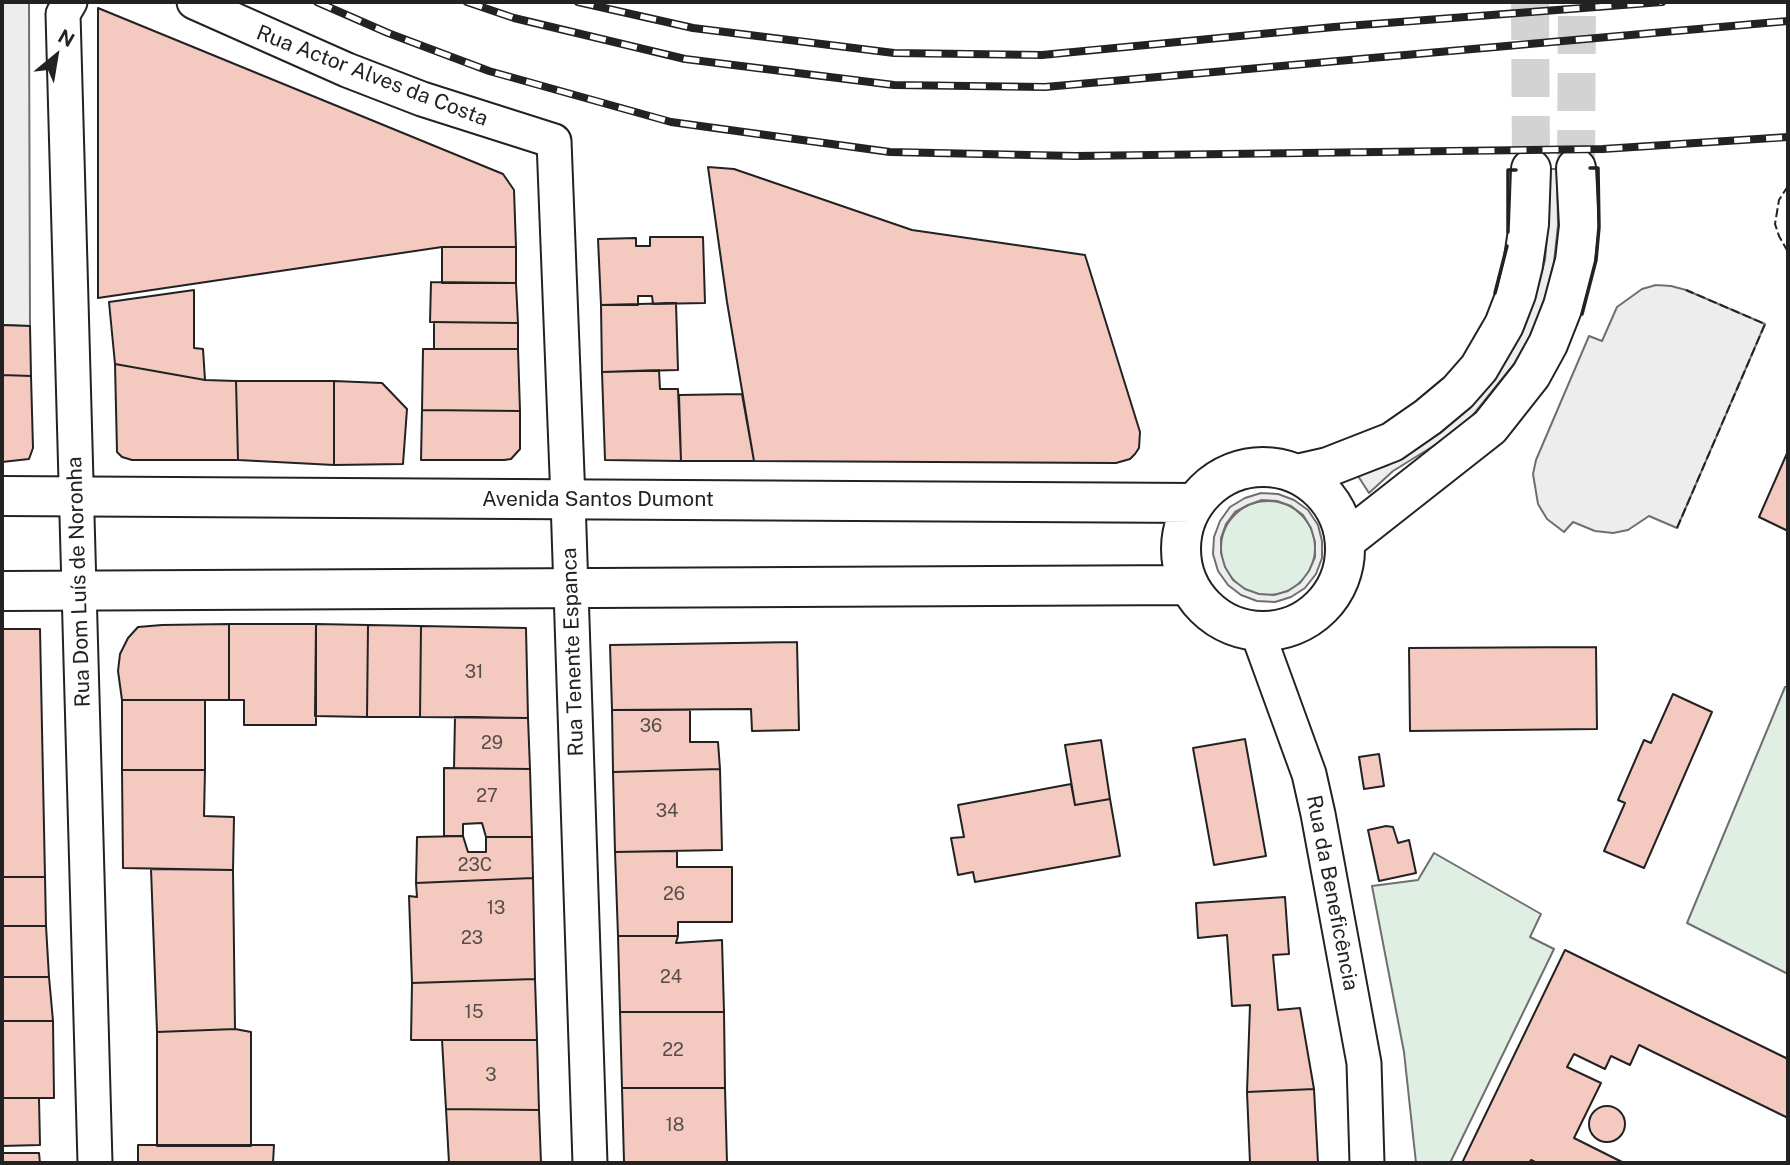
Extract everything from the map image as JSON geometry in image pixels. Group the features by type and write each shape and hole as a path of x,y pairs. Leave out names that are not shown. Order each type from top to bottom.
{"main road":[{"path":"1297,474 1328,467 1392,442 1428,418 1458,392 1479,368 1504,325 1516,294 1529,224 1531,169"},
{"path":"1345,541 1490,427 1531,375 1548,344 1563,306 1575,261 1579,226 1576,169"},
{"path":"1269,467 1297,474 1321,490 1337,513 1345,541 1341,578 1332,595 1312,615 1286,628 1257,631 1230,624 1206,608 1189,584 1181,557 1183,529 1195,503 1215,482 1240,470 1269,467"},
{"name":"Avenida Santos Dumont","path":"2,496 1195,503"},
{"path":"2,591 571,590 1189,584"}],"street":[{"name":"Rua Dom Luís de Noronha","path":"70,2 63,14 95,1163"},
{"name":"Rua Actor Alves da Costa","path":"194,2 347,70 448,107 554,141"},
{"name":"Rua Tenente Espanca","path":"554,141 590,1163"},
{"name":"Rua da Beneficência","path":"1257,631 1309,774 1318,814 1364,1063 1367,1163"}],"green space":[{"path":"1268,501 1286,504 1301,515 1312,530 1315,548 1312,566 1301,581 1286,592 1268,595 1250,592 1235,581 1224,566 1221,548 1224,530 1235,515 1250,504"},
{"path":"1785,687 1788,687 1788,974 1687,923"},
{"path":"1434,853 1541,914 1530,937 1554,949 1450,1163 1416,1163 1404,1052 1372,886 1418,880"}],"shaded area":[{"path":"2,2 29,2 30,326 2,325"},
{"path":"1547,169 1557,169 1558,225 1554,262 1532,332 1514,364 1473,415 1448,437 1393,471 1369,493 1358,476 1388,465 1440,433 1489,386 1507,359 1524,328 1545,260 1548,224"},
{"path":"1656,285 1686,290 1765,324 1677,528 1649,516 1628,530 1613,533 1595,531 1573,522 1564,532 1547,519 1538,504 1533,474 1536,460 1589,336 1602,341 1617,307 1642,289"},
{"path":"1261,493 1278,494 1294,500 1308,510 1318,525 1322,558 1316,574 1305,588 1291,597 1275,602 1257,601 1241,595 1228,585 1218,571 1213,554 1214,537 1220,521 1230,507","holes":["1262,500 1291,506 1303,515 1311,528 1315,557 1300,583 1288,591 1274,595 1259,594 1245,589 1233,580 1225,567 1221,538 1226,524 1235,512"]}],"building":[{"path":"98,8 503,174 514,190 516,247 442,247 98,298"},
{"path":"708,167 734,169 912,230 1085,255 1140,432 1139,448 1130,459 1116,463 754,461"},
{"path":"650,237 703,237 705,303 653,304 652,296 638,296 638,305 601,305 598,239 636,238 636,246 650,246"},
{"path":"442,247 516,247 516,283 442,283"},
{"path":"431,282 516,283 518,323 430,322"},
{"path":"194,290 194,348 203,349 205,380 115,364 109,302"},
{"path":"676,303 678,370 602,372 601,305"},
{"path":"434,322 518,323 518,349 434,349"},
{"path":"2,325 30,326 31,376 2,375"},
{"path":"423,349 518,349 520,411 422,410"},
{"path":"115,364 205,380 236,381 238,460 132,460 122,457 117,452"},
{"path":"659,370 660,389 678,389 681,461 605,460 602,372"},
{"path":"2,375 31,376 33,448 29,459 2,462"},
{"path":"236,381 334,381 334,465 238,460"},
{"path":"334,381 382,383 407,409 403,464 334,465"},
{"path":"742,394 754,461 681,461 679,395"},
{"path":"422,410 520,411 520,449 511,459 504,460 421,460"},
{"path":"1788,451 1788,531 1759,517"},
{"path":"229,624 229,700 122,700 118,671 120,654 128,638 138,627"},
{"path":"229,624 316,624 316,725 244,725 244,700 229,700"},
{"path":"316,624 368,625 367,717 315,716"},
{"path":"368,625 421,626 420,717 367,717"},
{"path":"421,626 526,628 528,718 420,717"},
{"path":"2,629 40,629 45,877 2,877"},
{"path":"797,642 799,730 752,731 751,709 612,710 610,645"},
{"path":"1596,647 1597,729 1410,731 1409,648"},
{"path":"1673,694 1712,712 1644,868 1604,851 1625,803 1618,800 1644,740 1651,743"},
{"path":"122,700 205,700 205,770 122,770"},
{"path":"612,710 690,710 690,742 718,742 720,769 613,772"},
{"path":"455,717 528,718 530,769 454,768"},
{"path":"1245,739 1266,856 1214,865 1193,748"},
{"path":"1101,740 1110,799 1075,805 1065,745"},
{"path":"1379,754 1384,786 1364,789 1359,757"},
{"path":"444,768 530,769 532,837 486,837 482,823 463,824 463,836 444,836"},
{"path":"720,769 722,850 615,852 613,772"},
{"path":"122,770 205,770 204,816 234,817 233,870 123,868"},
{"path":"1071,784 1075,805 1110,799 1120,856 975,882 973,872 958,875 951,838 964,837 958,805"},
{"path":"1393,827 1398,843 1409,840 1416,873 1379,881 1368,830"},
{"path":"463,836 468,852 486,852 486,837 532,837 533,878 416,883 417,837"},
{"path":"677,851 677,867 732,867 732,922 678,922 678,936 618,936 615,852"},
{"path":"151,869 233,870 235,1029 157,1032"},
{"path":"2,877 45,877 46,926 2,926"},
{"path":"533,878 535,979 412,983 409,896 417,897 416,883"},
{"path":"1285,897 1289,954 1273,955 1278,1010 1300,1008 1314,1089 1247,1092 1250,1005 1232,1006 1227,935 1198,938 1196,903"},
{"path":"2,926 46,926 49,977 2,977"},
{"path":"618,936 678,936 676,943 722,940 724,1012 620,1012"},
{"path":"1565,950 1788,1059 1788,1118 1639,1045 1630,1065 1611,1056 1605,1069 1574,1054 1567,1067 1601,1083 1574,1138 1624,1163 1537,1163 1531,1160 1529,1163 1462,1163"},
{"path":"2,977 49,977 53,1021 2,1021"},
{"path":"535,979 537,1040 411,1040 412,983"},
{"path":"620,1012 724,1012 725,1088 622,1088"},
{"path":"2,1021 53,1021 54,1098 2,1098"},
{"path":"235,1029 251,1032 251,1146 157,1146 157,1032"},
{"path":"442,1040 537,1040 539,1110 446,1109"},
{"path":"622,1088 725,1088 727,1163 624,1162"},
{"path":"1314,1089 1318,1163 1250,1163 1247,1092"},
{"path":"2,1098 39,1098 40,1145 2,1146"},
{"path":"1607,1106 1619,1112 1625,1124 1619,1136 1607,1142 1595,1136 1589,1124 1595,1112"},
{"path":"446,1109 539,1110 541,1163 449,1163"},
{"path":"138,1145 274,1145 273,1163 138,1163"},
{"path":"2,1153 39,1153 40,1163 2,1163"}],"tunnel":[{"path":"1530,2 1531,169"},
{"path":"1576,168 1577,2"}],"railway":[{"path":"317,2 388,33 489,71 671,122 890,152 1076,156 1603,149 1788,137"},
{"path":"467,2 514,18 685,59 894,85 1045,87 1788,21"},
{"path":"578,2 693,28 894,53 1042,55 1334,27 1662,2"}],"fence":[{"path":"1788,186 1779,200 1775,224 1788,252"},
{"path":"1677,528 1765,324 1686,290"}],"wall":[{"path":"1582,314 1596,260 1599,227 1598,168 1590,168"},
{"path":"1508,232 1508,170 1516,170"},
{"path":"1495,293 1507,246"}]}
